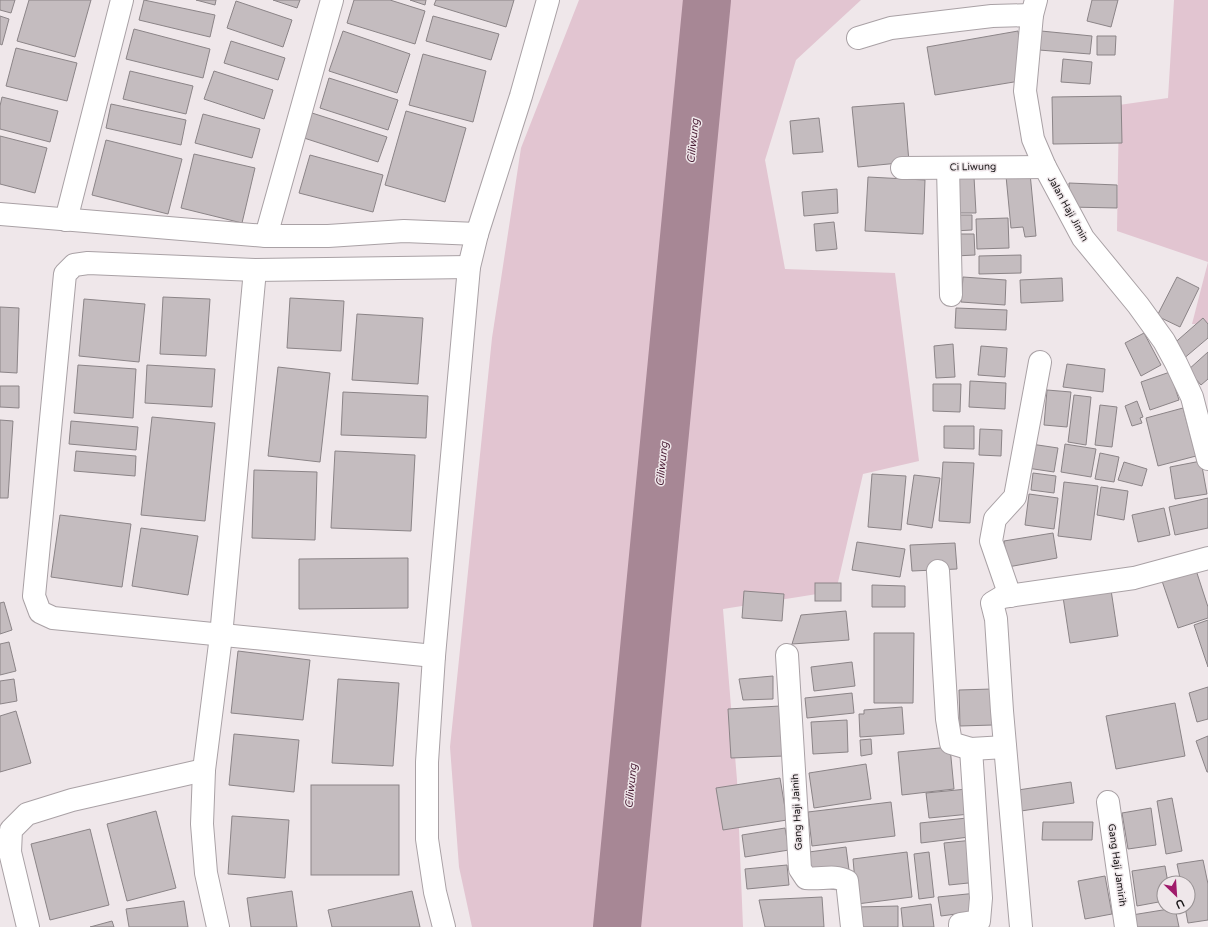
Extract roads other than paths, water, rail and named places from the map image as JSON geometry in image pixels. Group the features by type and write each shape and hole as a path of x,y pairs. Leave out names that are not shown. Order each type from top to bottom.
{"street":[{"path":"66,220 122,0"},
{"path":"266,236 332,0"},
{"path":"444,927 435,892 427,839 427,762 434,656 469,267 476,234 521,96 548,0"},
{"path":"858,38 891,28 992,16 1034,7"},
{"name":"Jalan Haji Jimin","path":"1034,7 1025,91 1033,139 1045,167 1083,238 1138,305 1164,341 1192,397 1208,458"},
{"name":"Ci Liwung","path":"902,168 1045,167"},
{"path":"948,168 951,295"},
{"path":"0,214 266,236 328,236 404,231 476,234"},
{"path":"434,656 221,636 53,618 40,612 34,596 66,274 74,265 88,263 254,270 469,267"},
{"path":"218,927 206,873 202,824 204,770 221,636 254,270"},
{"path":"1010,596 991,541 995,519 1015,496 1040,362"},
{"path":"1021,927 1005,747 996,619 992,603 1002,597 1134,578 1208,558"},
{"path":"938,572 947,719 951,743 971,748 1005,747"},
{"name":"Gang Haji Jainih","path":"786,655 800,869 806,878 814,879 835,876 847,881 852,927"},
{"path":"960,927 960,924 979,920 981,898 971,748"},
{"path":"28,927 10,852 11,830 26,814 72,800 204,770"},
{"name":"Gang Haji Jamirih","path":"1108,802 1126,927"}],"waterway":[{"name":"Ciliwung","path":"617,927 707,0"}]}
